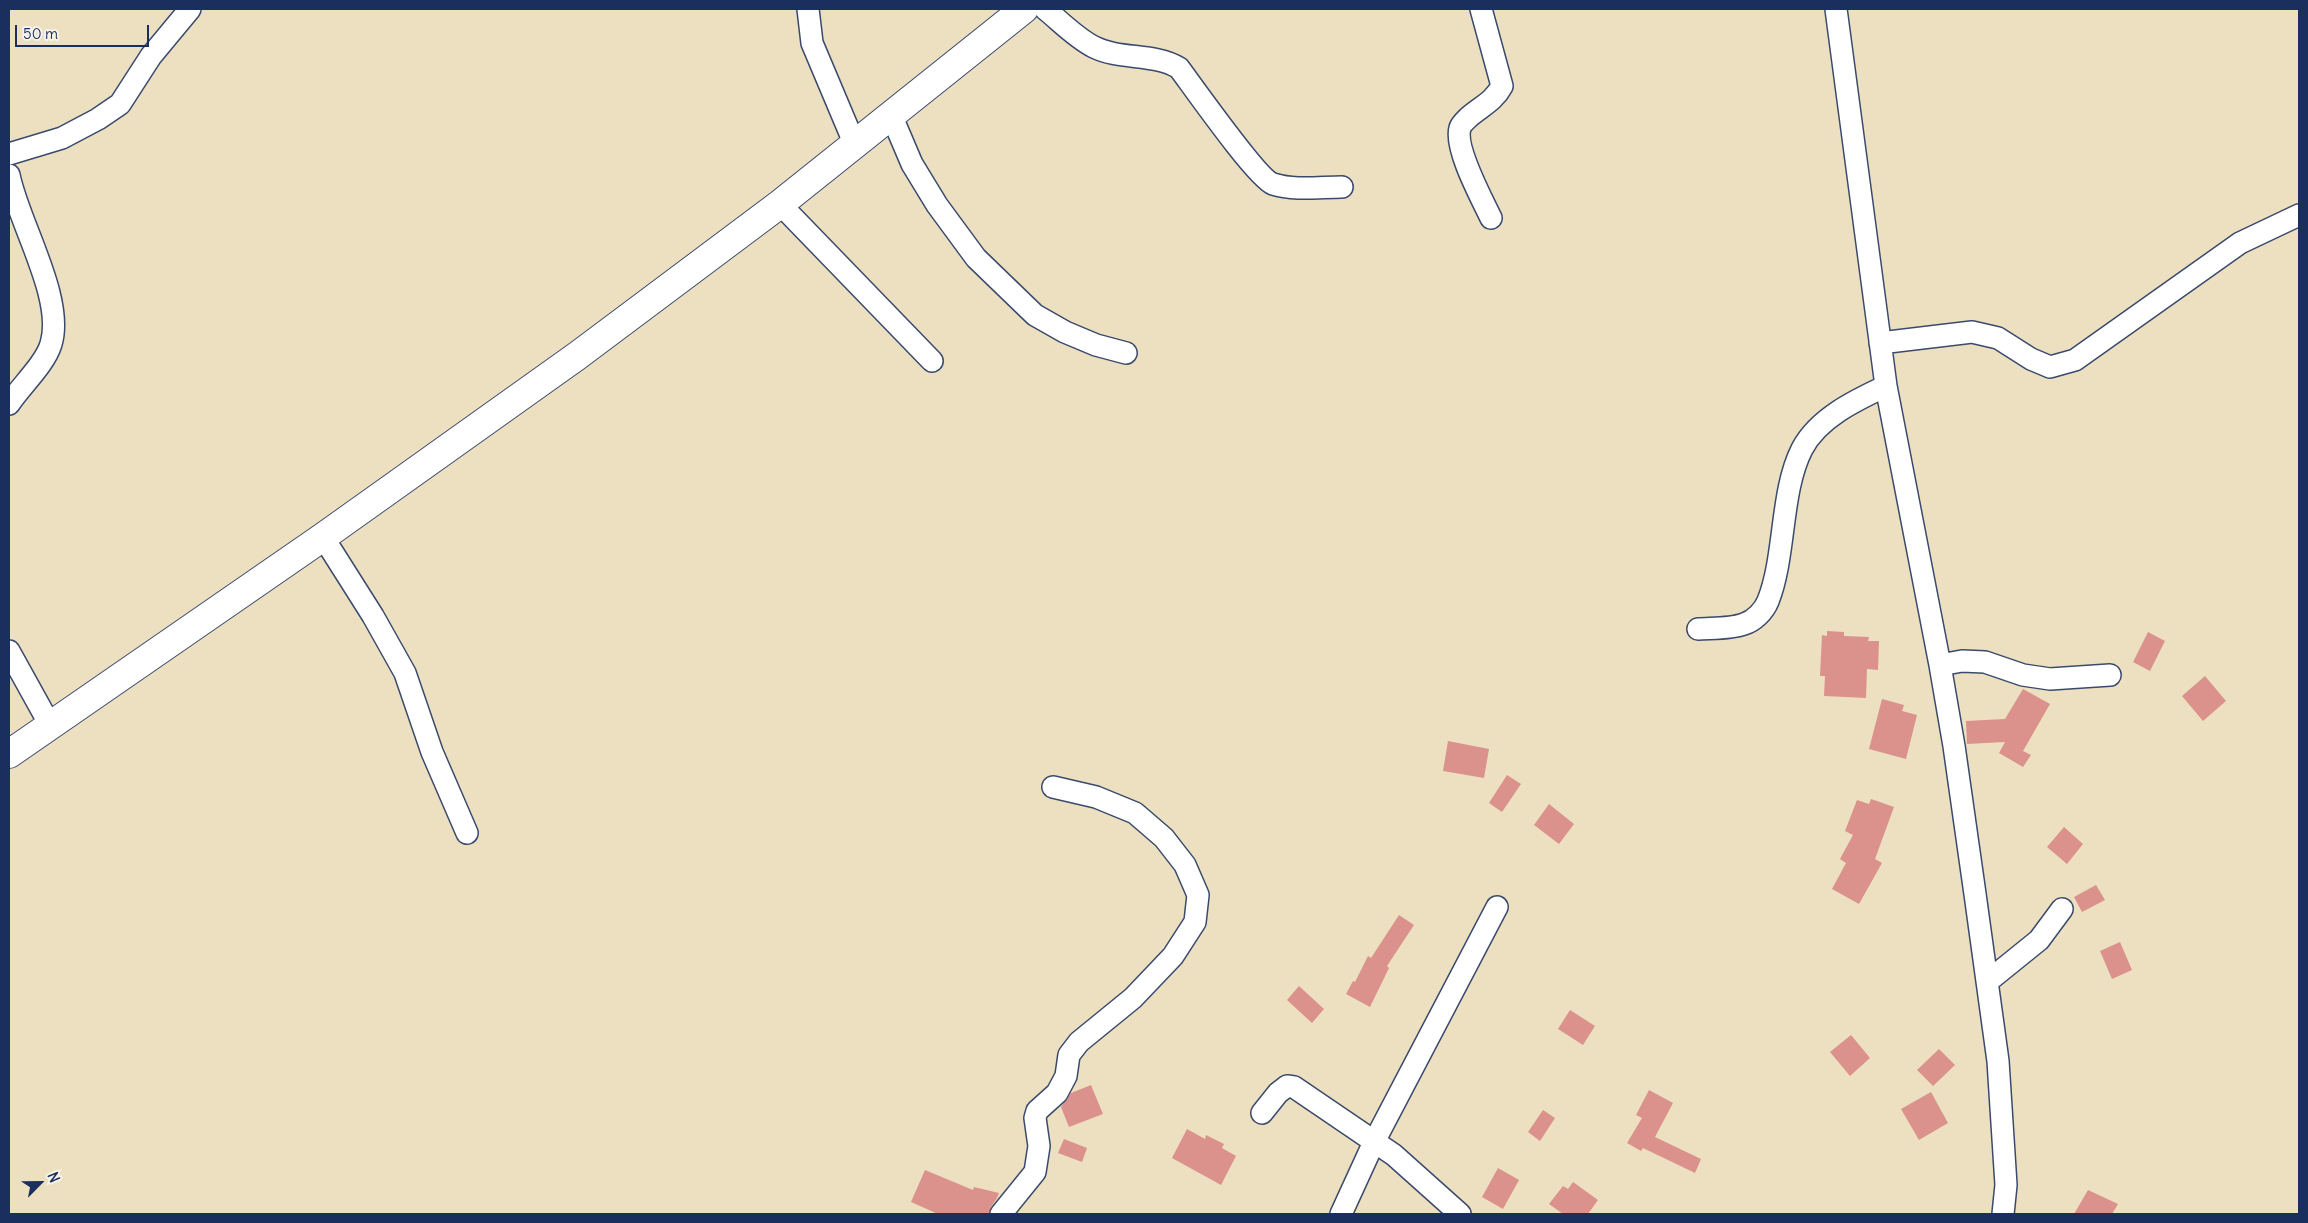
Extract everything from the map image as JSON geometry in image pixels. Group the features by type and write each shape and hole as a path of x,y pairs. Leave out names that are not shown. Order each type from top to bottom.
{"main road":[{"path":"9,754 323,538 577,356 780,204 892,117 1024,9"}],"street":[{"path":"9,154 62,138 98,119 120,104 151,56 190,9"},
{"path":"808,9 812,43 855,145"},
{"path":"1045,9 1094,46 1126,56 1171,63 1179,68 1247,158 1263,177 1272,184 1296,188 1342,187"},
{"path":"1480,9 1502,86 1496,97 1470,116 1460,127 1459,137 1464,159 1491,218"},
{"path":"1836,9 1886,386 1954,746 1987,982 1998,1061 2006,1185 2004,1214"},
{"path":"892,117 912,164 937,205 976,258 1034,315 1072,336 1126,354"},
{"path":"9,175 18,208 39,260 53,324 50,344 43,359 9,404"},
{"path":"780,204 932,361"},
{"path":"1880,343 1972,332 1998,338 2031,359 2050,367 2075,360 2240,243 2299,215"},
{"path":"1698,629 1743,625 1755,618 1767,602 1772,584 1793,473 1802,448 1820,426 1852,402 1886,386"},
{"path":"323,538 373,616 405,673 432,752 467,834"},
{"path":"9,651 50,725"},
{"path":"1940,665 1962,661 1985,662 2023,675 2050,678 2110,675"},
{"path":"1001,1214 1035,1172 1039,1146 1035,1118 1037,1111 1058,1093 1066,1076 1070,1054 1079,1042 1140,991 1173,956 1195,922 1198,895 1185,865 1164,838 1134,813 1096,797 1053,788"},
{"path":"1341,1214 1374,1142 1497,907"},
{"path":"1987,982 2039,940 2062,909"},
{"path":"1262,1113 1282,1089 1287,1086 1294,1087 1394,1155 1460,1214"}],"building":[{"path":"1827,631 1844,632 1844,636 1869,637 1868,641 1879,641 1878,670 1867,669 1866,698 1824,696 1825,676 1820,676 1822,635 1827,636"},
{"path":"2148,632 2165,641 2150,671 2133,662"},
{"path":"2205,676 2226,701 2203,721 2182,696"},
{"path":"2023,689 2050,704 2023,751 2031,755 2023,767 1999,753 2005,742 1967,744 1966,721 2005,719"},
{"path":"1882,699 1904,705 1902,711 1917,715 1906,759 1869,749"},
{"path":"1448,741 1489,749 1484,778 1443,771"},
{"path":"1507,775 1521,784 1502,812 1489,803"},
{"path":"1871,799 1894,807 1875,859 1882,863 1859,904 1832,889 1846,863 1840,859 1853,835 1845,831 1857,800 1869,804"},
{"path":"1549,804 1574,824 1559,844 1534,825"},
{"path":"2064,827 2083,844 2067,864 2047,847"},
{"path":"2096,885 2105,900 2082,912 2074,897"},
{"path":"1399,915 1414,925 1387,966 1389,968 1370,1007 1346,994 1353,981 1355,982 1368,956 1371,958"},
{"path":"2120,942 2132,970 2112,979 2100,951"},
{"path":"1299,986 1324,1009 1312,1023 1287,1000"},
{"path":"1570,1010 1595,1026 1583,1045 1558,1029"},
{"path":"1851,1035 1870,1058 1850,1076 1830,1052"},
{"path":"1939,1049 1955,1065 1933,1086 1917,1070"},
{"path":"1091,1085 1103,1114 1069,1127 1061,1107 1071,1093"},
{"path":"1649,1090 1673,1103 1655,1137 1701,1159 1695,1173 1643,1148 1641,1151 1627,1143 1642,1118 1636,1115"},
{"path":"1931,1092 1948,1123 1919,1140 1901,1109"},
{"path":"1543,1110 1555,1118 1540,1141 1528,1132"},
{"path":"1187,1129 1205,1139 1206,1135 1224,1144 1222,1148 1236,1156 1221,1185 1172,1158"},
{"path":"1064,1139 1087,1148 1082,1162 1058,1153"},
{"path":"1498,1168 1519,1180 1503,1209 1482,1197"},
{"path":"925,1170 973,1190 974,1187 999,1193 989,1214 938,1214 911,1202"},
{"path":"1573,1182 1598,1200 1588,1214 1563,1214 1549,1204 1563,1186 1568,1189"},
{"path":"2088,1190 2118,1204 2112,1214 2074,1214"}]}
